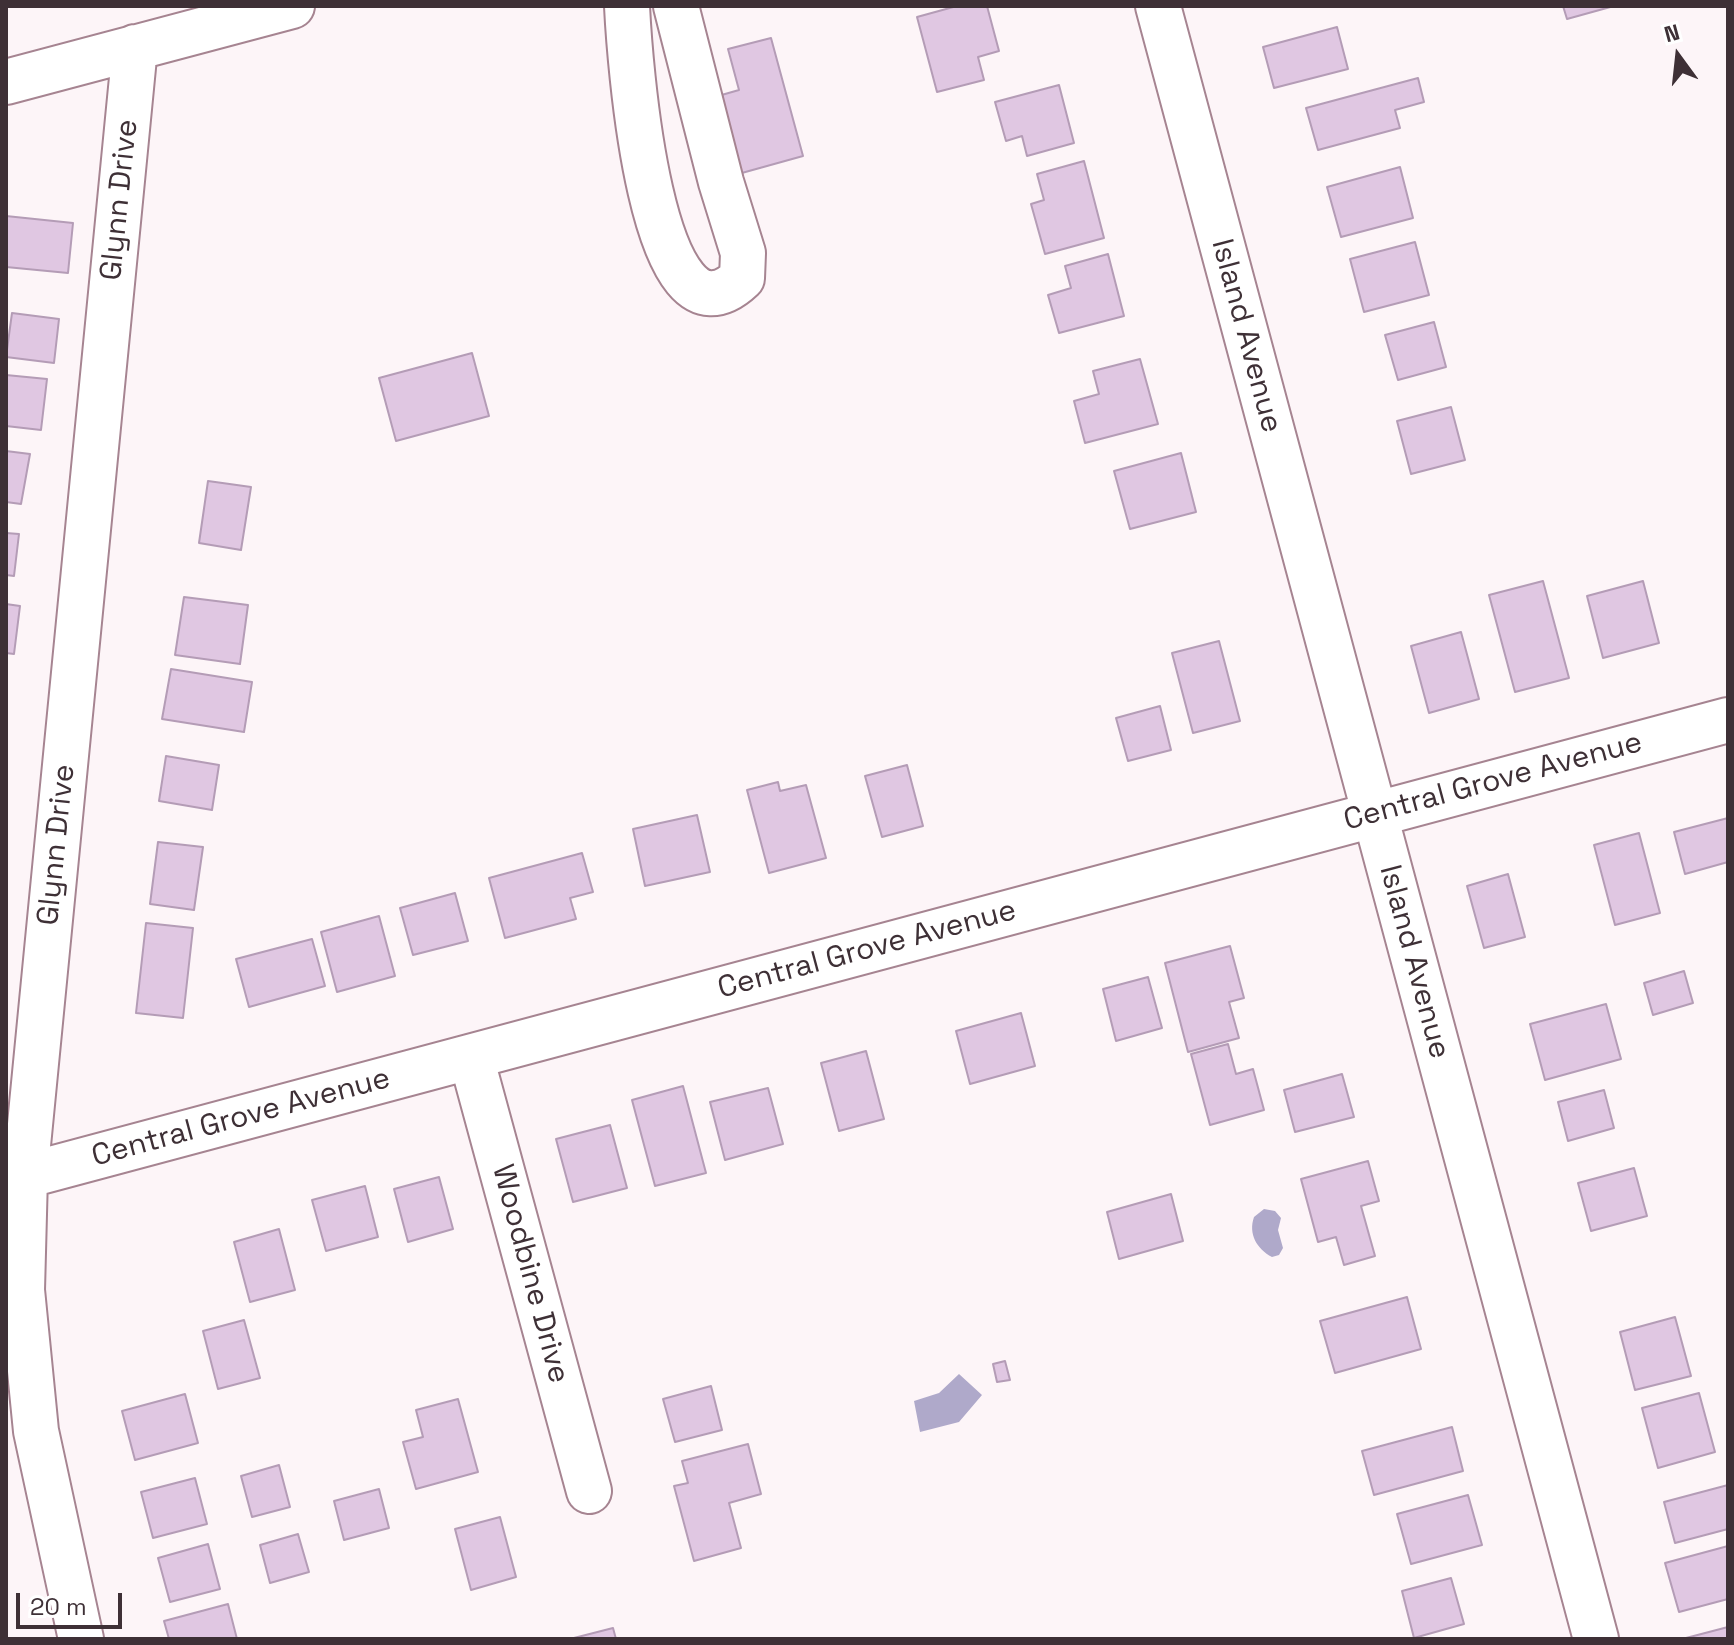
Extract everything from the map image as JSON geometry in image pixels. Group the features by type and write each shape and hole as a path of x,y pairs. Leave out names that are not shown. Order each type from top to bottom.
{"street":[{"path":"6,82 292,6"},
{"path":"627,6 634,109 655,205 677,267 687,283 713,291 732,287 742,278 743,253 676,6"},
{"name":"Island Avenue","path":"1158,6 1596,1639"},
{"name":"Glynn Drive","path":"81,1639 36,1431 15,1178 135,47"},
{"name":"Central Grove Avenue","path":"15,1178 1728,720"},
{"name":"Woodbine Drive","path":"471,1057 589,1491"}],"shaded area":[{"path":"1264,1209 1275,1211 1281,1218 1278,1230 1283,1248 1279,1255 1272,1257 1258,1245 1252,1229 1254,1217"},
{"path":"959,1374 982,1395 959,1422 920,1432 914,1401 939,1393"}],"building":[{"path":"957,6 987,6 999,51 978,57 984,80 937,92 917,17"},
{"path":"1563,6 1614,6 1567,19"},
{"path":"1337,27 1348,69 1274,88 1263,47"},
{"path":"771,38 803,156 731,176 711,98 739,90 728,49"},
{"path":"1418,78 1424,102 1395,110 1400,128 1318,150 1306,108"},
{"path":"1059,85 1074,143 1027,156 1022,136 1006,141 995,102"},
{"path":"1084,161 1104,238 1045,254 1031,204 1044,200 1037,174"},
{"path":"1400,167 1413,218 1341,237 1327,187"},
{"path":"6,216 73,223 68,273 6,267"},
{"path":"1415,242 1429,295 1364,312 1350,259"},
{"path":"1108,254 1124,316 1059,333 1048,295 1071,288 1065,266"},
{"path":"12,313 59,319 54,363 6,357"},
{"path":"1434,322 1446,367 1398,380 1385,335"},
{"path":"472,353 489,416 396,441 379,378"},
{"path":"1140,359 1158,424 1085,443 1074,401 1099,394 1093,371"},
{"path":"6,375 47,379 41,430 6,426"},
{"path":"1451,407 1465,460 1411,474 1397,421"},
{"path":"6,451 30,454 21,504 6,502"},
{"path":"1181,453 1196,512 1130,529 1114,471"},
{"path":"208,481 251,487 241,550 199,543"},
{"path":"6,533 19,534 14,576 6,575"},
{"path":"1543,581 1569,678 1515,692 1489,595"},
{"path":"1643,581 1659,643 1603,658 1587,596"},
{"path":"184,597 248,605 240,664 175,655"},
{"path":"6,604 20,606 14,654 6,653"},
{"path":"1461,632 1479,699 1429,713 1411,646"},
{"path":"1219,641 1240,721 1193,733 1172,653"},
{"path":"171,669 252,682 244,732 162,719"},
{"path":"1160,706 1171,750 1128,761 1116,718"},
{"path":"166,756 219,765 212,810 159,801"},
{"path":"907,765 923,826 882,837 865,776"},
{"path":"778,782 780,791 806,785 826,858 769,873 747,790"},
{"path":"697,815 710,872 645,886 633,829"},
{"path":"1728,818 1728,862 1685,874 1674,832"},
{"path":"1639,833 1660,913 1615,925 1594,845"},
{"path":"158,842 203,847 194,910 150,904"},
{"path":"582,853 593,892 570,898 576,919 505,938 489,878"},
{"path":"1508,874 1525,937 1484,948 1467,886"},
{"path":"455,893 468,941 413,955 400,908"},
{"path":"379,916 395,976 337,992 321,932"},
{"path":"146,923 193,928 183,1018 136,1013"},
{"path":"312,939 325,986 249,1007 236,959"},
{"path":"1230,946 1244,998 1229,1002 1239,1038 1188,1052 1165,963"},
{"path":"1684,971 1693,1003 1653,1015 1644,983"},
{"path":"1148,977 1162,1028 1116,1041 1103,989"},
{"path":"1606,1004 1621,1059 1545,1080 1530,1024"},
{"path":"1021,1013 1035,1066 970,1084 956,1031"},
{"path":"1228,1044 1236,1074 1253,1069 1264,1110 1210,1125 1191,1054"},
{"path":"866,1051 884,1119 839,1131 821,1063"},
{"path":"1342,1074 1354,1117 1295,1132 1284,1090"},
{"path":"683,1086 706,1173 655,1186 632,1100"},
{"path":"768,1088 783,1144 725,1160 710,1102"},
{"path":"1604,1090 1614,1128 1568,1141 1558,1102"},
{"path":"610,1125 627,1188 573,1202 556,1139"},
{"path":"1368,1161 1379,1201 1361,1206 1375,1256 1344,1265 1336,1237 1318,1242 1301,1179"},
{"path":"1634,1168 1647,1216 1591,1231 1578,1183"},
{"path":"439,1177 453,1229 408,1242 394,1189"},
{"path":"365,1186 378,1237 326,1251 312,1200"},
{"path":"1171,1194 1183,1241 1119,1259 1107,1212"},
{"path":"279,1229 295,1290 250,1302 234,1242"},
{"path":"1407,1297 1421,1349 1335,1373 1320,1321"},
{"path":"1675,1317 1691,1376 1635,1390 1620,1332"},
{"path":"244,1320 260,1378 218,1389 203,1331"},
{"path":"1005,1361 1010,1380 997,1382 993,1364"},
{"path":"711,1386 722,1430 675,1442 663,1399"},
{"path":"1699,1393 1715,1452 1658,1468 1642,1408"},
{"path":"185,1394 198,1443 135,1460 122,1411"},
{"path":"458,1399 478,1472 416,1489 403,1442 423,1437 416,1410"},
{"path":"1452,1427 1463,1471 1374,1495 1362,1451"},
{"path":"748,1444 761,1494 729,1503 741,1548 694,1561 674,1486 688,1483 682,1461"},
{"path":"279,1465 290,1507 252,1517 241,1476"},
{"path":"195,1478 207,1524 153,1538 141,1492"},
{"path":"1728,1485 1728,1529 1675,1543 1664,1502"},
{"path":"379,1489 389,1528 344,1540 334,1501"},
{"path":"1468,1495 1482,1545 1411,1564 1397,1514"},
{"path":"500,1517 516,1577 471,1590 455,1529"},
{"path":"298,1534 309,1572 270,1583 260,1545"},
{"path":"208,1544 220,1589 170,1602 158,1558"},
{"path":"1728,1546 1728,1599 1679,1612 1665,1563"},
{"path":"1451,1578 1464,1624 1414,1638 1402,1591"},
{"path":"228,1604 237,1639 169,1639 164,1621"},
{"path":"1728,1627 1728,1639 1686,1638"},
{"path":"613,1628 616,1639 570,1639"}]}
